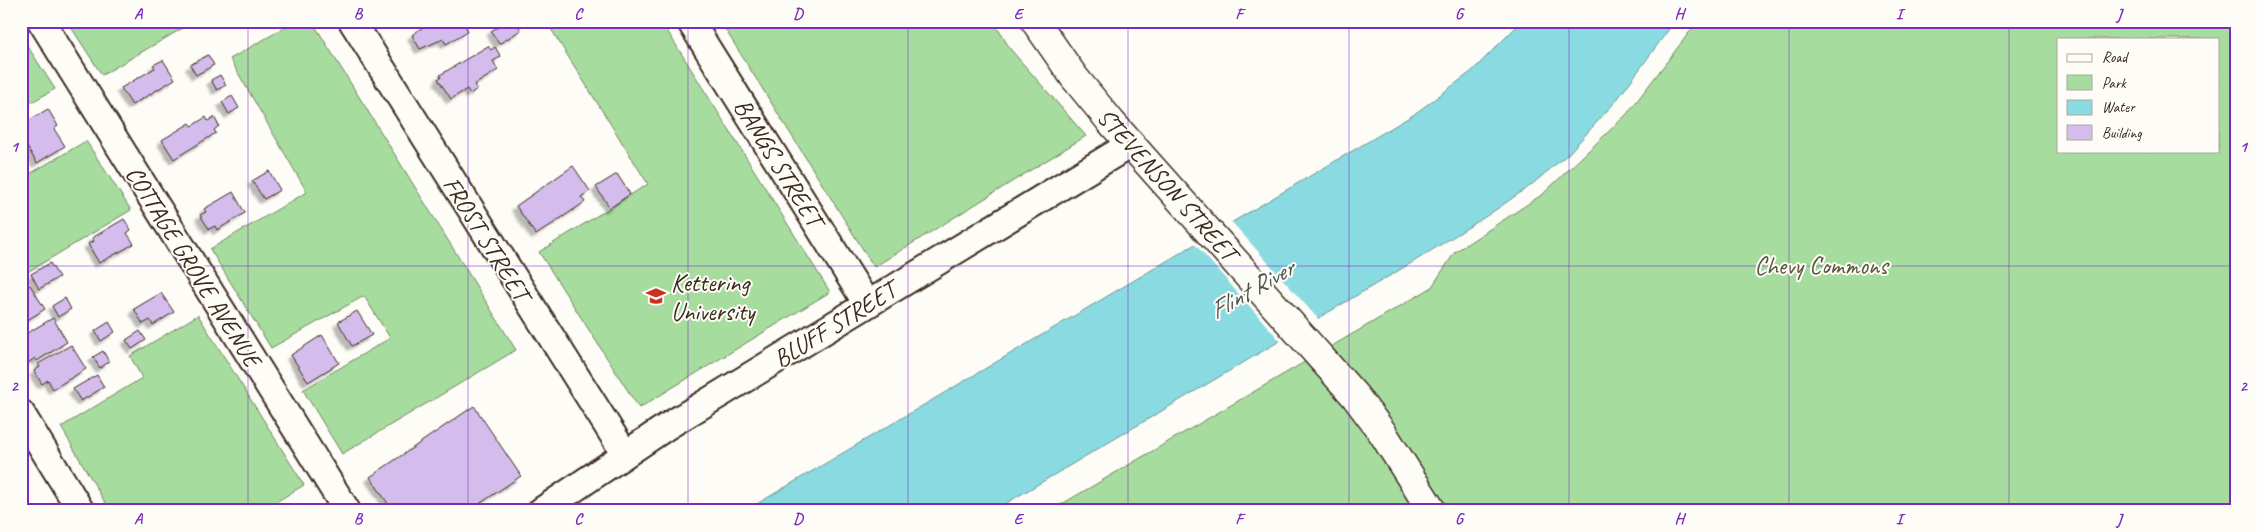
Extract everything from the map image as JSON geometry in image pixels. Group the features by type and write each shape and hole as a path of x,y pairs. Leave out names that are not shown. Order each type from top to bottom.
{"street":[{"name":"COTTAGE GROVE AVENUE","path":"41,21 347,511"},
{"name":"FROST STREET","path":"352,21 625,454"},
{"name":"BANGS STREET","path":"690,21 867,304"},
{"name":"STEVENSON STREET","path":"1035,21 1074,77 1131,144 1322,357 1382,432 1432,511"},
{"name":"BLUFF STREET","path":"541,511 625,454 1131,144"},
{"path":"21,413 81,511"}],"green space":[{"path":"67,21 179,21 183,28 102,75"},
{"path":"296,21 312,21 516,350 342,454 303,390 390,338 364,296 271,348 210,249 307,192 230,59"},
{"path":"546,21 661,21 830,292 639,408 539,252 648,184"},
{"path":"720,21 993,21 1011,50 1086,136 874,267"},
{"name":"Chevy Commons","path":"1698,21 2236,21 2236,511 1050,511 1431,288 1455,252 1543,194 1627,114"},
{"path":"21,36 55,89 21,108"},
{"path":"86,141 131,210 21,276 21,179"},
{"path":"198,315 304,485 261,511 100,511 107,506 61,427 142,378 130,356"}],"water":[{"name":"Flint River","path":"1522,21 1675,21 1616,101 1568,154 1530,186 1413,262 993,511 745,511 1413,115 1471,72"}],"pier":[{"path":"1230,220 1320,321 1282,343 1193,242"}],"building":[{"path":"426,21 463,21 468,31 446,44 443,39 420,49 412,35 427,24"},
{"path":"509,21 515,21 521,30 499,44 491,31"},
{"path":"488,46 491,50 495,47 501,57 493,61 498,70 474,85 477,89 470,94 467,89 451,99 438,79 441,77 440,75"},
{"path":"208,55 214,65 196,75 190,65"},
{"path":"163,60 175,79 132,105 121,88 155,68 153,65"},
{"path":"220,75 226,85 217,90 211,80"},
{"path":"232,96 239,108 229,114 222,102"},
{"path":"48,109 58,126 54,129 65,146 37,163 21,137 21,125"},
{"path":"206,117 208,121 214,117 219,126 214,130 216,133 174,159 162,140 190,123 192,126"},
{"path":"573,166 590,191 581,197 585,202 536,235 516,206"},
{"path":"269,171 280,190 264,199 252,181"},
{"path":"617,174 630,194 610,208 596,187"},
{"path":"233,192 245,213 217,230 215,226 209,229 200,215 206,212 204,209"},
{"path":"124,219 131,230 127,233 134,244 99,263 88,244 94,241 92,238"},
{"path":"50,263 59,277 39,289 31,274"},
{"path":"30,285 45,309 21,324 21,291"},
{"path":"161,293 174,312 153,325 150,320 143,324 134,309"},
{"path":"65,298 71,309 58,317 52,306"},
{"path":"357,311 372,335 352,346 338,322"},
{"path":"53,318 67,342 37,361 35,358 28,363 21,352 22,336"},
{"path":"109,322 115,332 101,341 95,331"},
{"path":"140,331 146,340 132,349 126,340"},
{"path":"322,335 339,363 308,382 291,355"},
{"path":"71,345 86,369 53,389 48,380 42,384 34,371 40,367 38,364"},
{"path":"103,351 109,362 100,368 93,357"},
{"path":"97,375 104,387 81,401 73,389"},
{"path":"474,406 521,476 469,511 393,511 370,477"}],"place":[{"name":"Kettering University","path":"656,296"}]}
